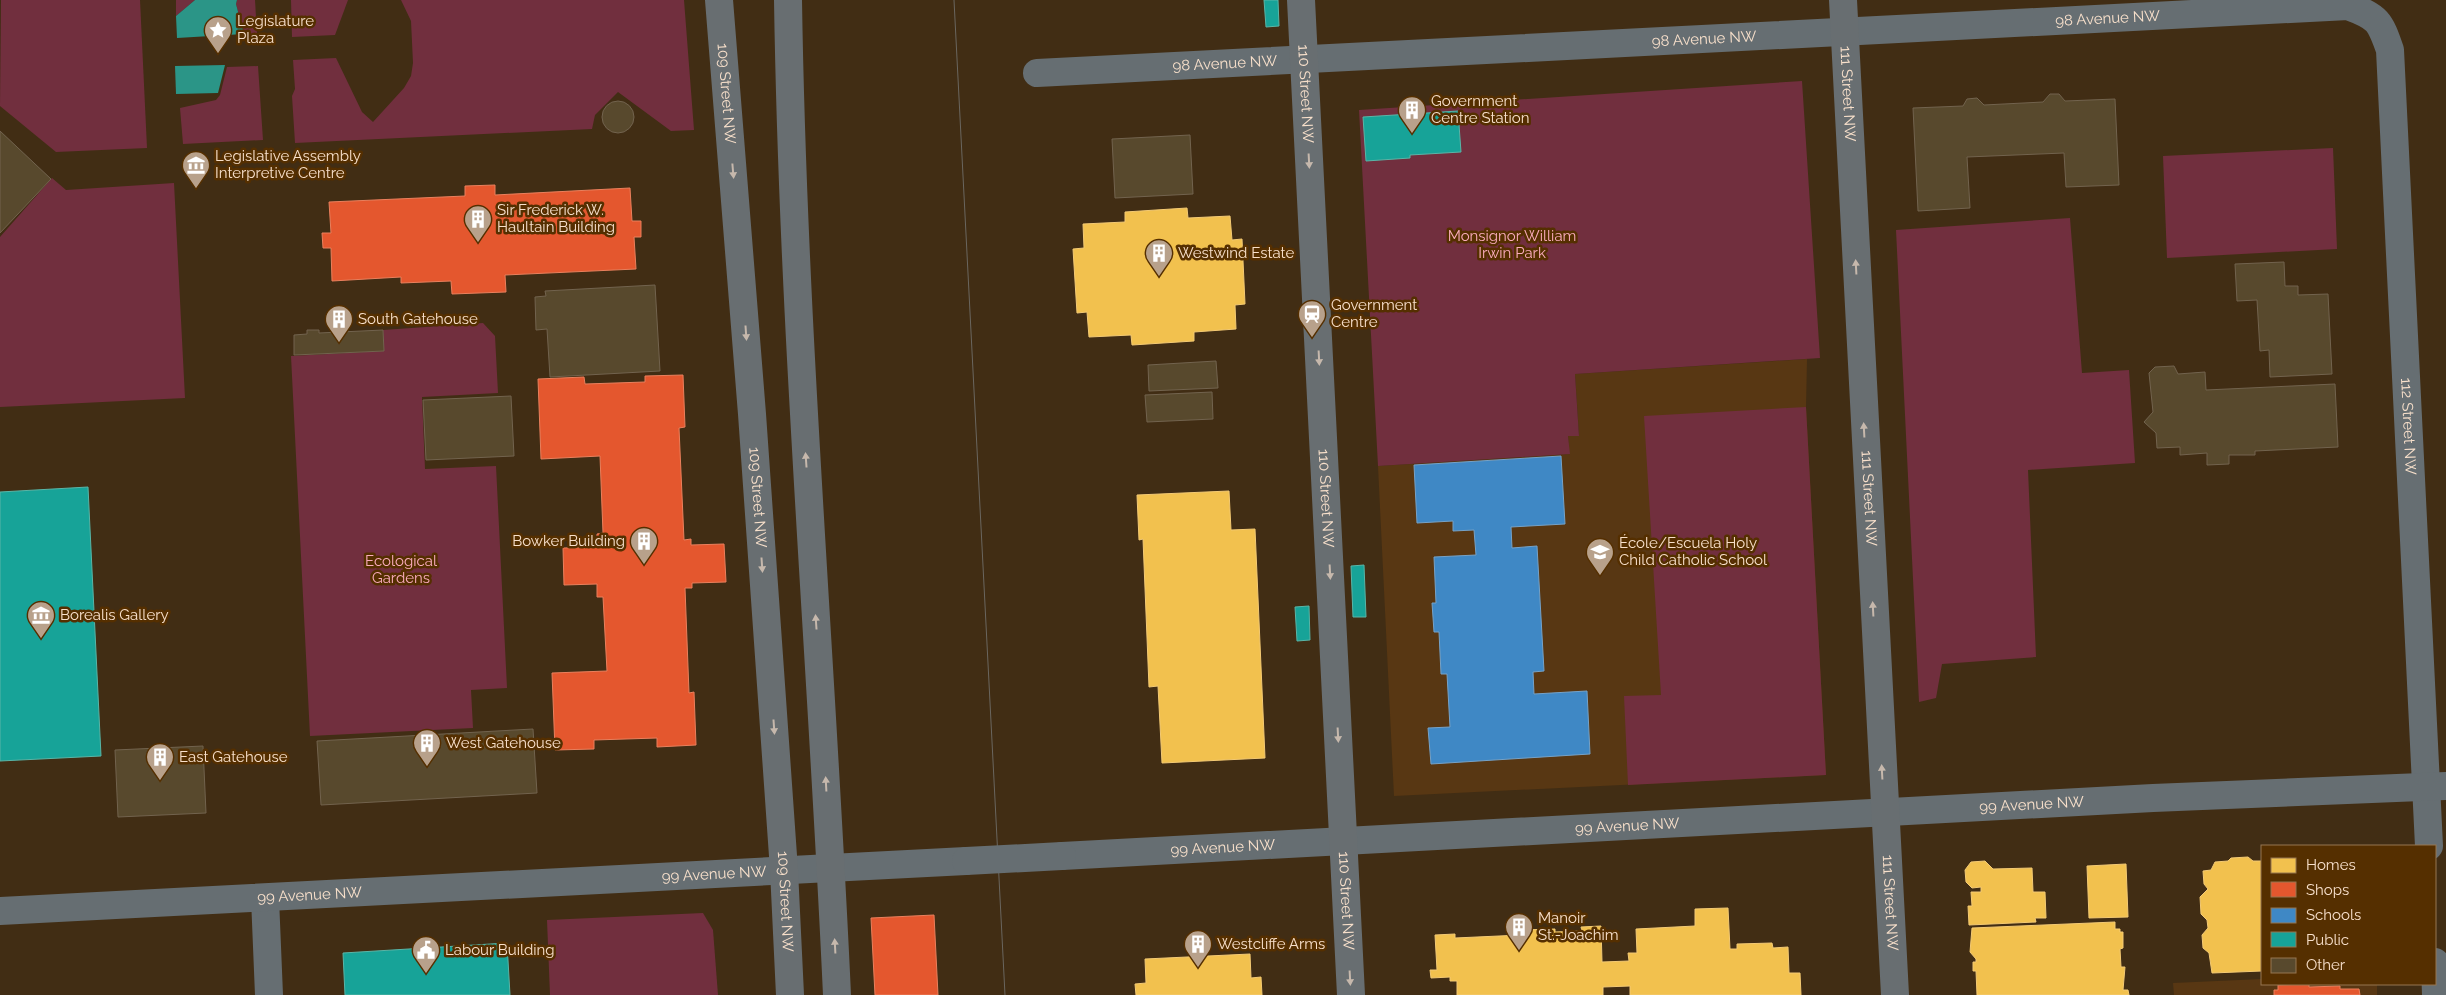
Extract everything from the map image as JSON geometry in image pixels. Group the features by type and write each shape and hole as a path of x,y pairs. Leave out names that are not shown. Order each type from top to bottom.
{"street":[{"name":"109 Street NW","path":"719,0 752,414 784,870 790,995"},
{"path":"788,0 790,114 802,394 837,995"},
{"name":"110 Street NW","path":"1301,0 1351,995"},
{"name":"111 Street NW","path":"1843,0 1895,995"},
{"name":"98 Avenue NW","path":"1037,73 2348,6 2369,13"},
{"name":"112 Street NW","path":"2369,13 2382,26 2390,50 2436,786 2429,845"},
{"name":"99 Avenue NW","path":"0,911 831,869 966,860 1343,842 1884,812 2436,786"},
{"path":"265,898 269,995"}],"shaded area":[{"name":"École/Escuela Holy Child Catholic School","path":"1807,359 1806,407 1826,775 1394,796 1378,466 1569,454 1568,436 1579,435 1575,374"},
{"path":"2261,979 2261,985 2377,985 2377,995 2174,995 2173,983"}],"green space":[{"path":"1,0 140,0 147,148 56,152 0,106"},
{"path":"176,0 195,0 176,16"},
{"path":"237,0 255,0 257,34 244,34 236,4"},
{"path":"291,0 348,0 335,35 292,37"},
{"path":"401,0 684,0 694,130 671,131 618,92 595,115 592,129 295,143 292,96 295,89 293,60 336,58 362,112 373,122 404,88 411,76 413,63 411,21"},
{"path":"258,66 263,140 183,144 180,108 216,100 220,95 227,67"},
{"name":"Monsignor William Irwin Park","path":"1802,81 1820,358 1575,374 1579,436 1568,436 1570,454 1378,466 1359,110"},
{"path":"2333,148 2337,249 2167,258 2163,156"},
{"path":"52,178 66,190 174,183 185,398 0,407 0,237"},
{"path":"2070,218 2082,373 2129,370 2135,463 2028,470 2036,657 1942,664 1936,698 1919,702 1896,230"},
{"name":"Ecological Gardens","path":"483,323 495,336 498,393 422,397 425,469 496,466 507,688 471,690 473,728 310,736 291,356 384,351 383,330"},
{"path":"1806,407 1826,775 1628,785 1624,696 1661,695 1644,416"},
{"path":"703,913 713,930 718,995 550,995 547,920"}],"water":[{"path":"195,0 237,0 236,4 244,34 177,38 176,16"},
{"path":"225,65 218,93 176,94 175,66"}],"building: Homes":[{"name":"Westwind Estate","path":"1187,208 1188,218 1230,216 1232,240 1242,239 1245,304 1235,305 1236,329 1194,332 1194,341 1132,345 1131,335 1089,337 1087,312 1077,313 1073,249 1084,248 1083,224 1125,222 1125,212"},
{"path":"1229,491 1231,530 1255,529 1265,758 1162,763 1158,686 1149,687 1143,539 1139,540 1137,495"},
{"path":"2248,857 2253,861 2261,861 2261,971 2212,973 2209,953 2203,948 2202,935 2208,928 2207,920 2201,914 2200,897 2208,889 2204,884 2203,871 2211,870 2215,862 2228,861 2231,858"},
{"path":"1985,861 1993,869 2032,868 2033,892 2045,892 2046,918 2035,918 2036,922 1969,925 1968,906 1972,906 1971,892 1981,892 1981,887 1972,888 1966,882 1965,870 1971,862"},
{"path":"2126,864 2128,917 2089,918 2087,866"},
{"name":"Manoir St.-Joachim","path":"1728,908 1730,949 1737,949 1737,944 1772,943 1773,948 1788,947 1789,973 1800,973 1801,995 1630,995 1630,986 1603,987 1603,995 1457,995 1457,981 1450,981 1450,977 1431,978 1430,970 1437,970 1435,935 1455,934 1455,938 1521,935 1520,930 1555,929 1555,932 1582,931 1581,927 1601,926 1602,962 1629,961 1628,953 1637,953 1636,929 1695,926 1695,909"},
{"path":"2115,922 2115,929 2120,929 2120,932 2123,932 2123,948 2120,949 2121,967 2125,967 2123,990 2128,990 2129,995 1977,995 1976,971 1973,971 1973,962 1976,962 1976,959 1970,952 1972,928"},
{"name":"Westcliffe Arms","path":"1250,954 1251,978 1261,977 1262,995 1136,995 1135,984 1146,983 1145,959"}],"building: Shops":[{"name":"Sir Frederick W. Haultain Building","path":"495,185 495,195 630,188 632,221 641,221 641,237 634,237 636,269 505,275 506,292 452,294 451,281 401,283 401,277 332,281 331,248 323,248 322,233 331,233 329,202 465,196 465,186"},
{"name":"Bowker Building","path":"683,375 685,427 679,428 684,540 691,539 691,545 724,544 726,582 692,583 692,588 685,588 689,693 694,692 696,745 657,747 657,738 594,740 594,749 555,750 552,673 607,671 603,597 597,597 597,584 564,585 563,548 597,547 597,534 603,533 600,456 541,459 538,379 584,377 585,384 645,382 645,376"},
{"path":"934,915 938,995 875,995 871,918"},
{"path":"2278,985 2340,986 2340,989 2359,989 2360,995 2274,995 2274,990 2278,990"}],"building: Schools":[{"path":"1561,456 1565,524 1511,527 1512,548 1537,546 1544,671 1533,672 1534,694 1587,691 1590,754 1431,764 1428,728 1450,727 1447,674 1441,674 1439,632 1434,632 1432,603 1436,603 1434,557 1476,555 1474,530 1453,531 1453,521 1417,523 1414,465"}],"building: Public":[{"path":"1264,0 1278,0 1279,26 1266,27"},
{"name":"Government Centre Station","path":"1458,111 1461,152 1410,155 1410,158 1366,161 1363,117"},
{"path":"88,487 101,756 0,761 0,492"},
{"path":"1364,565 1366,617 1353,617 1351,566"},
{"path":"1309,606 1310,640 1297,641 1295,607"},
{"name":"Labour Building","path":"507,943 510,995 345,995 343,953"}],"building: Other":[{"path":"2050,94 2059,94 2065,101 2115,99 2119,185 2066,187 2064,153 1967,157 1970,208 1918,211 1913,108 1963,106 1967,99 1977,98 1984,105 2043,102"},
{"path":"618,101 629,106 634,117 629,128 618,133 607,128 602,117 607,106"},
{"path":"0,131 51,179 0,233"},
{"path":"1190,135 1193,194 1115,198 1112,139"},
{"path":"2284,262 2285,286 2298,286 2298,295 2328,294 2332,374 2270,377 2269,350 2260,351 2257,300 2237,301 2235,264"},
{"path":"655,285 660,371 550,377 547,329 536,330 535,297 546,296 545,291"},
{"name":"South Gatehouse","path":"307,330 319,330 319,333 383,330 384,351 294,355 294,335 307,334"},
{"path":"1216,361 1218,388 1149,391 1148,365"},
{"path":"2174,366 2178,374 2205,372 2206,390 2335,384 2338,447 2255,451 2255,455 2229,455 2229,464 2207,465 2207,453 2180,455 2180,447 2157,448 2156,433 2144,422 2153,412 2149,373 2155,367"},
{"path":"1212,392 1213,419 1147,422 1145,395"},
{"path":"511,396 514,456 426,460 423,400"},
{"name":"West Gatehouse","path":"533,729 537,793 321,805 317,741"},
{"name":"East Gatehouse","path":"203,746 206,813 118,817 115,750"}],"tram line":[{"path":"954,0 1005,995"}],"place":[{"name":"Legislature Plaza","path":"218,54"},
{"name":"Government Centre Station","path":"1412,134"},
{"name":"Legislative Assembly Interpretive Centre","path":"196,189"},
{"name":"Sir Frederick W. Haultain Building","path":"478,243"},
{"name":"Westwind Estate","path":"1159,277"},
{"name":"Government Centre","path":"1312,338"},
{"name":"South Gatehouse","path":"339,343"},
{"name":"Bowker Building","path":"644,565"},
{"name":"École/Escuela Holy Child Catholic School","path":"1600,576"},
{"name":"Borealis Gallery","path":"41,639"},
{"name":"West Gatehouse","path":"427,767"},
{"name":"East Gatehouse","path":"160,781"},
{"name":"Manoir St.-Joachim","path":"1519,951"},
{"name":"Westcliffe Arms","path":"1198,968"},
{"name":"Labour Building","path":"426,974"}]}
